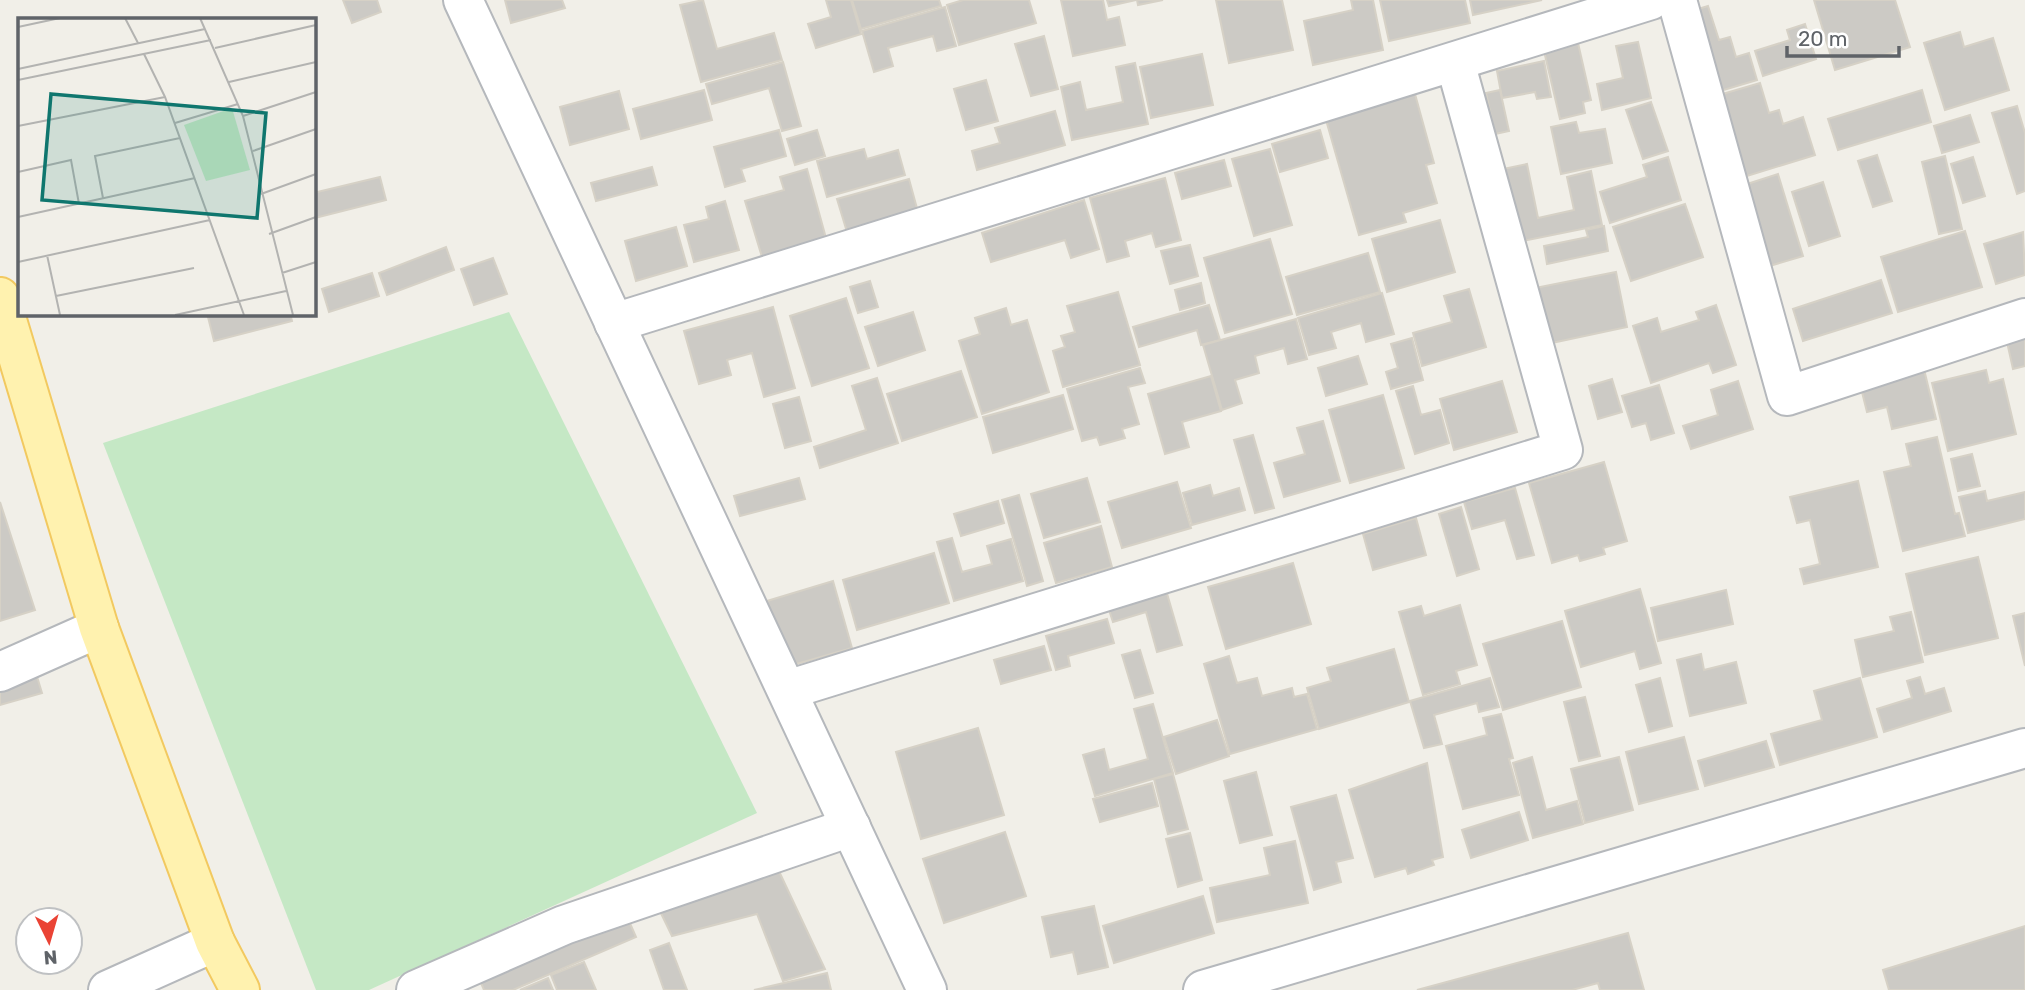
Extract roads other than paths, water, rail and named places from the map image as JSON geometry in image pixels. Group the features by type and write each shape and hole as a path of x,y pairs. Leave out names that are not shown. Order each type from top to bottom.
{"main road":[{"path":"0,297 99,628 215,942 240,990"}],"street":[{"path":"463,0 927,990"},
{"path":"614,323 1651,0"},
{"path":"1677,0 1787,396 2025,318"},
{"path":"787,690 1563,450 1454,62"},
{"path":"0,672 99,628"},
{"path":"1203,990 2025,748"},
{"path":"416,990 564,925 851,827"},
{"path":"108,990 215,942"}]}
